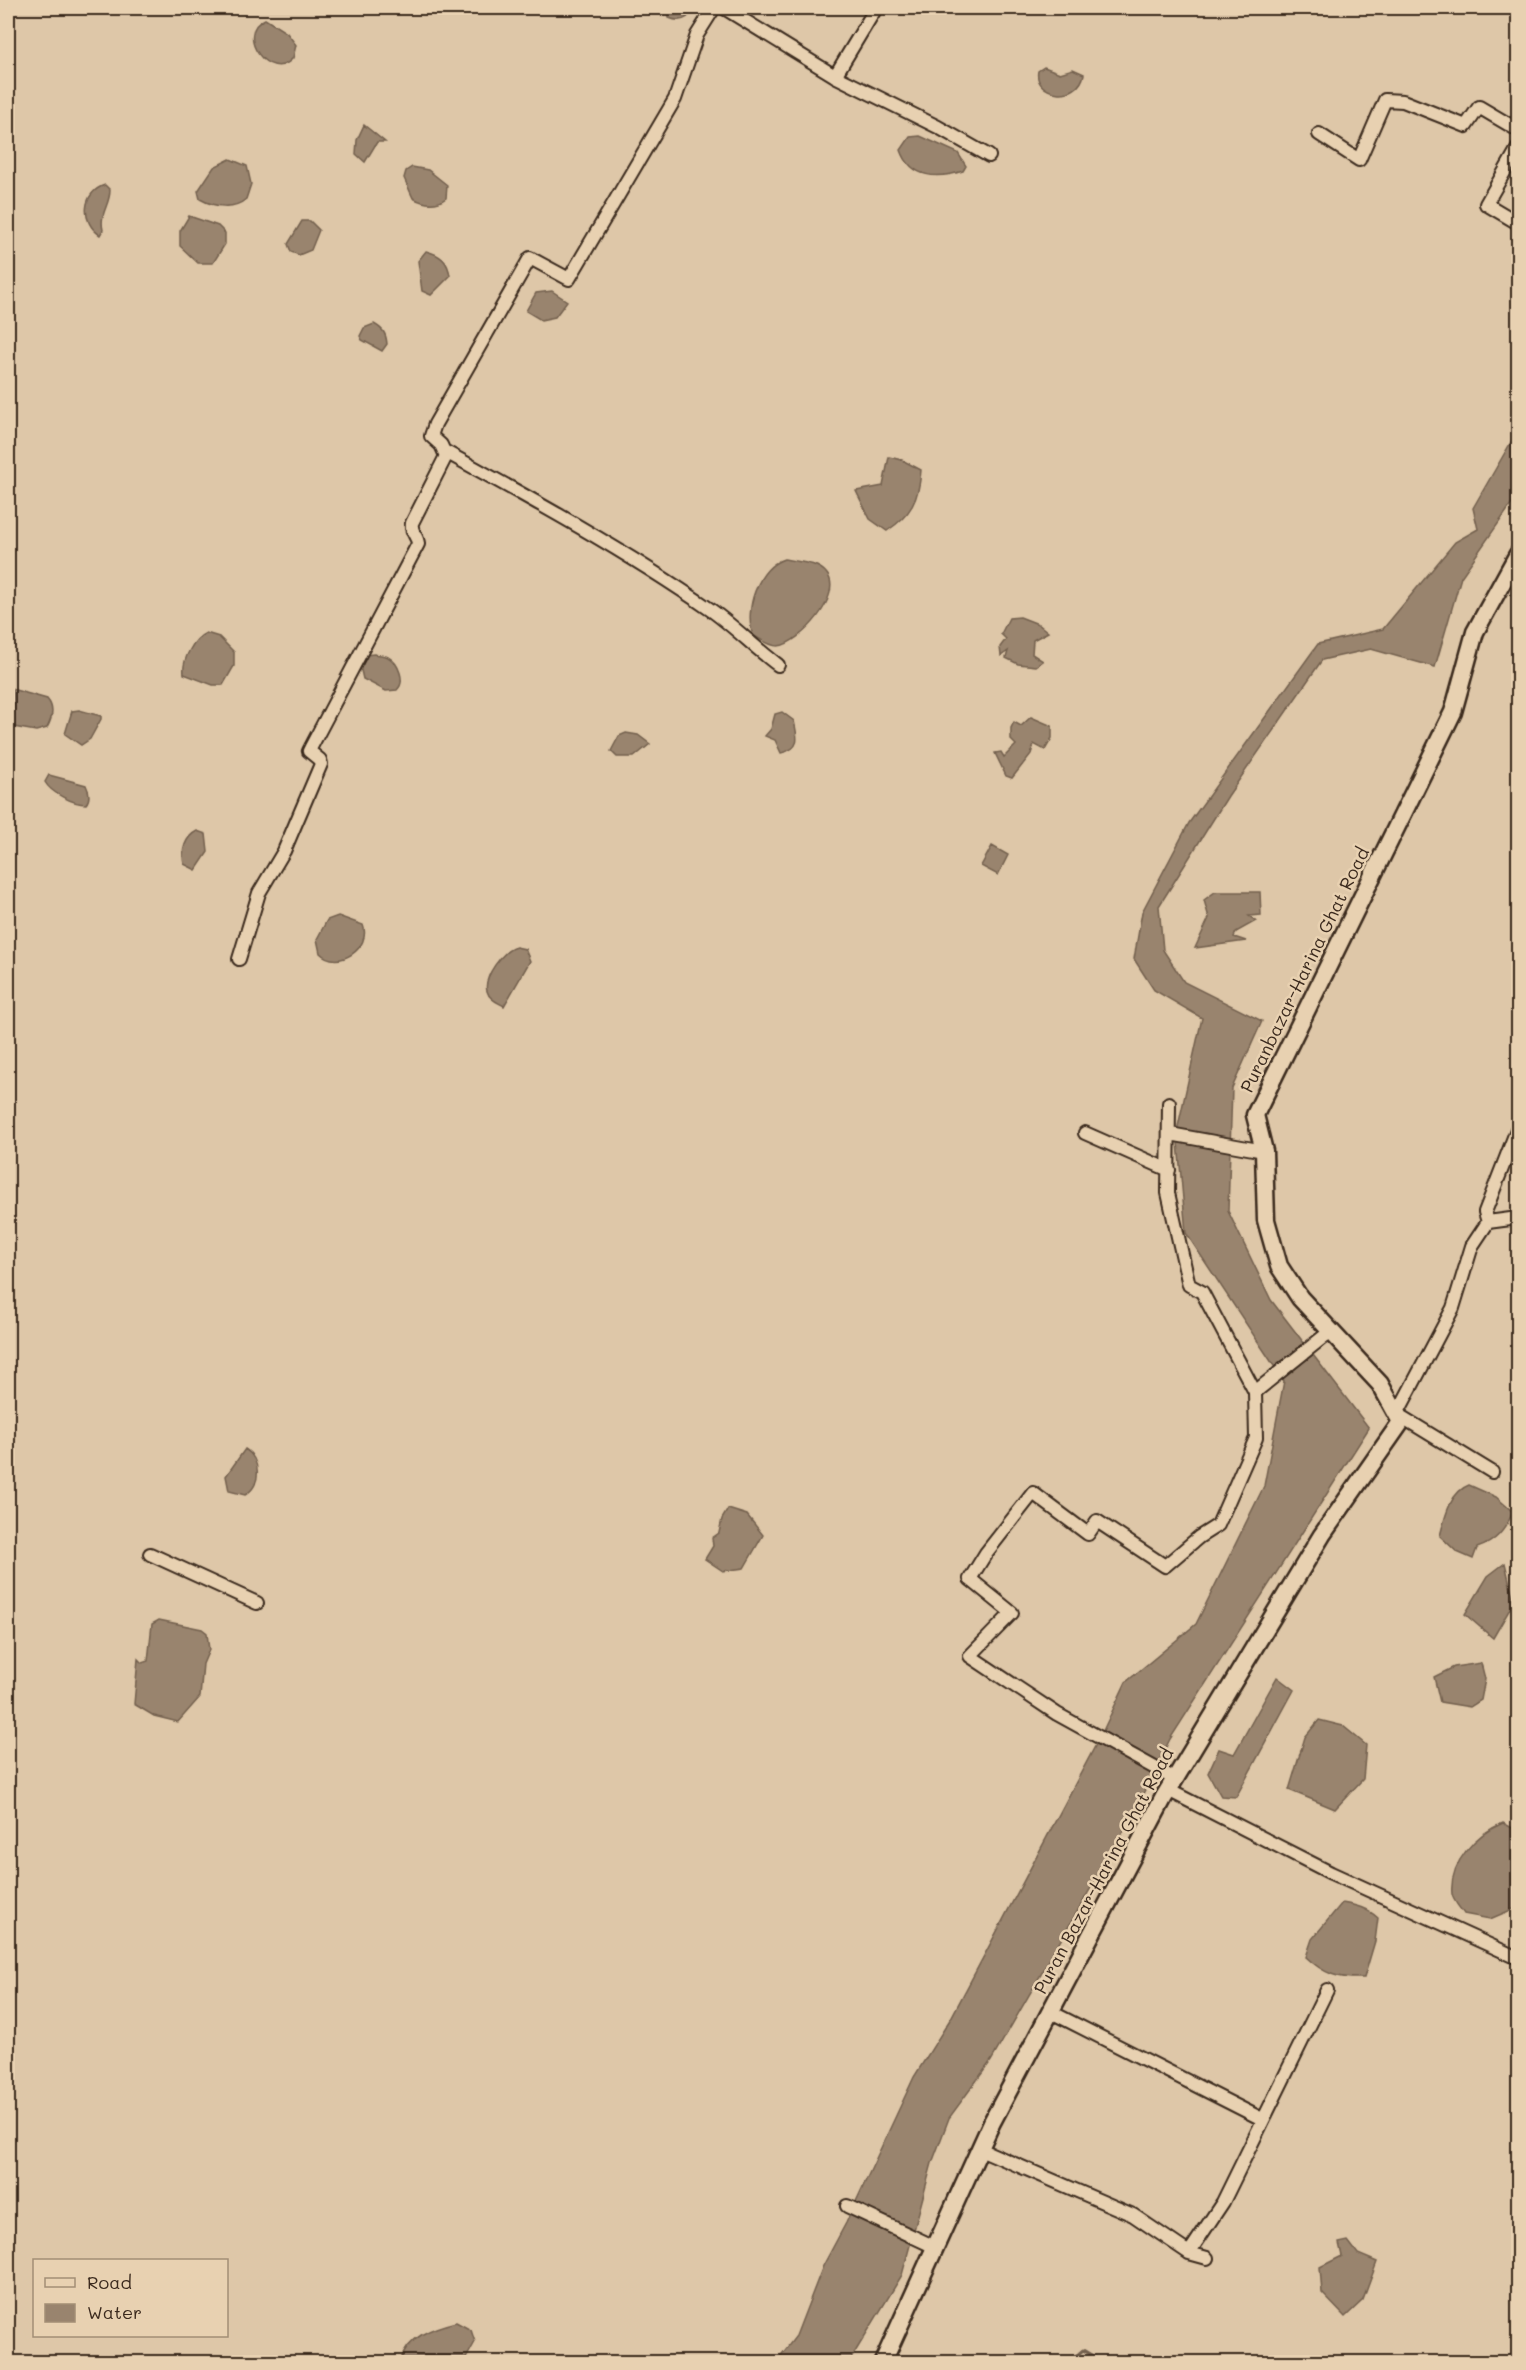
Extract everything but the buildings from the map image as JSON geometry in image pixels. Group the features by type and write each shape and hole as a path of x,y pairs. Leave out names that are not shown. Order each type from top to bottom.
{"main road":[{"name":"Puranbazar-Harina Ghat Road","path":"1399,1418 1380,1384 1300,1298 1278,1266 1266,1220 1264,1151 1255,1115 1453,712 1475,632 1518,554"},
{"name":"Puran Bazar-Harina Ghat Road","path":"883,2362 980,2149 1172,1784 1322,1535 1399,1418"}],"street":[{"path":"714,8 697,35 675,99 569,279 530,258 435,424 431,436 444,451 559,513 642,565 728,622 778,665"},
{"path":"723,8 835,76 938,127 989,156"},
{"path":"835,76 876,8"},
{"path":"1319,134 1359,160 1385,100 1403,101 1466,126 1479,107 1518,130"},
{"path":"1518,148 1486,204 1518,223"},
{"path":"239,959 259,893 284,851 321,764 309,751 418,544 411,527 446,456 444,451"},
{"path":"1169,1102 1168,1193 1189,1285 1202,1292 1255,1392 1256,1438 1218,1525 1198,1537 1165,1566 1097,1521 1088,1534 1033,1493 986,1553 970,1579 1012,1613 970,1656 1057,1714 1172,1784 1331,1873 1518,1958"},
{"path":"1488,1222 1485,1212 1518,1127"},
{"path":"1085,1133 1169,1170"},
{"path":"1170,1134 1264,1151"},
{"path":"1492,1472 1399,1418 1453,1308 1472,1246 1488,1222 1518,1218"},
{"path":"1255,1392 1332,1330"},
{"path":"150,1554 257,1603"},
{"path":"1189,2253 1223,2202 1327,1990"},
{"path":"1051,2012 1262,2119"},
{"path":"980,2149 1133,2215 1189,2253 1207,2258"},
{"path":"847,2206 935,2247"}],"water":[{"path":"668,8 694,8 690,15 677,20 669,18"},
{"path":"265,19 287,33 296,45 293,58 284,65 274,65 266,61 258,54 254,45 253,35 256,26"},
{"path":"1044,67 1060,73 1073,69 1084,74 1074,89 1057,93 1042,86 1038,79 1038,71"},
{"path":"364,125 385,142 377,142 365,162 356,154 357,140"},
{"path":"920,136 958,153 966,166 963,171 935,176 911,167 901,150 910,137"},
{"path":"230,159 247,166 251,184 246,199 236,205 224,206 200,199 198,191 214,167"},
{"path":"412,167 428,170 447,185 446,198 430,203 413,198 404,178 406,171"},
{"path":"105,185 110,190 110,195 102,219 103,230 100,235 89,223 86,208 92,194"},
{"path":"189,216 218,226 225,233 225,244 213,263 198,263 180,246 180,231"},
{"path":"302,221 310,221 319,230 311,250 299,255 291,252 288,244"},
{"path":"426,251 443,259 448,266 450,276 431,295 422,291 418,261"},
{"path":"552,291 567,301 555,317 541,320 526,311 536,293"},
{"path":"374,324 382,330 386,337 387,344 382,351 362,340 360,336 364,328"},
{"path":"1518,430 1518,495 1461,577 1435,667 1371,649 1322,660 1228,796 1159,906 1163,950 1184,982 1262,1021 1232,1088 1228,1211 1271,1300 1369,1428 1170,1739 1130,1820 991,2061 949,2118 932,2163 902,2275 849,2362 776,2362 796,2336 823,2266 846,2223 914,2077 951,2018 1101,1735 1126,1682 1196,1624 1264,1486 1284,1381 1186,1233 1177,1131 1202,1018 1154,990 1134,959 1142,912 1189,823 1318,644 1383,629 1455,542 1478,529 1473,508"},
{"path":"889,457 902,460 921,470 916,498 912,506 902,519 887,531 870,519 856,491 883,486"},
{"path":"784,559 807,563 823,570 831,583 830,594 808,628 787,643 775,646 753,635 750,614 755,591 766,571"},
{"path":"1020,617 1038,624 1048,632 1033,640 1032,654 1043,661 1036,666 1018,664 1006,658 1008,651 1001,656 1000,647 1006,639 1001,634 1009,618"},
{"path":"206,633 219,637 234,652 234,666 223,685 213,685 184,674 189,650"},
{"path":"365,655 388,657 395,664 401,678 400,687 397,690 386,691 363,679 360,666"},
{"path":"8,688 47,699 52,714 47,728 36,731 8,726"},
{"path":"79,710 101,716 90,739 81,745 65,734 72,711"},
{"path":"782,712 794,721 797,738 792,749 781,753 775,740 765,736 771,729 775,714"},
{"path":"1031,717 1052,726 1052,738 1045,750 1034,744 1031,754 1012,778 1006,776 995,753 1001,752 1004,757 1016,745 1011,740 1011,728 1014,722 1021,726"},
{"path":"626,733 638,735 650,744 634,757 617,757 611,751 619,736"},
{"path":"49,775 86,785 89,799 86,804 57,794 45,782"},
{"path":"197,831 206,834 208,852 196,870 184,864 183,854 189,837"},
{"path":"992,846 1008,855 998,875 981,866"},
{"path":"1215,892 1260,892 1261,915 1249,916 1256,921 1236,932 1234,937 1246,941 1195,948 1209,918 1204,900"},
{"path":"338,916 363,925 363,942 358,949 344,958 327,958 320,953 317,939 327,920"},
{"path":"516,947 525,949 530,961 504,1006 494,1000 487,991 488,979 495,965 505,953"},
{"path":"245,1449 257,1465 257,1479 251,1491 245,1495 229,1491 226,1476"},
{"path":"1469,1485 1496,1497 1513,1512 1499,1534 1490,1542 1477,1548 1473,1559 1457,1552 1440,1536 1446,1513 1453,1499 1457,1493"},
{"path":"728,1509 747,1515 763,1535 744,1568 723,1571 705,1559 713,1546 712,1538 719,1533 722,1519"},
{"path":"1505,1563 1514,1602 1493,1638 1465,1614 1488,1576"},
{"path":"159,1620 202,1629 207,1633 209,1650 203,1664 200,1697 178,1722 154,1716 134,1704 138,1659 142,1663 148,1661 152,1624"},
{"path":"1481,1663 1485,1679 1481,1700 1470,1707 1440,1702 1434,1677 1454,1667"},
{"path":"1277,1677 1294,1690 1236,1797 1221,1796 1208,1773 1219,1749 1234,1754"},
{"path":"1319,1720 1343,1726 1366,1745 1363,1779 1335,1809 1289,1790 1305,1737"},
{"path":"1503,1823 1518,1831 1518,1907 1490,1919 1464,1914 1452,1894 1455,1871 1460,1860 1474,1842"},
{"path":"1342,1903 1361,1908 1378,1918 1375,1941 1364,1978 1346,1978 1332,1974 1319,1968 1306,1957 1312,1939"},
{"path":"1348,2241 1358,2254 1377,2262 1363,2300 1345,2317 1322,2293 1320,2267 1342,2256 1339,2243"},
{"path":"456,2322 471,2330 475,2342 464,2362 400,2362 409,2346 422,2334"}],"waterway":[{"path":"1069,2362 1083,2350 1103,2362"}]}
